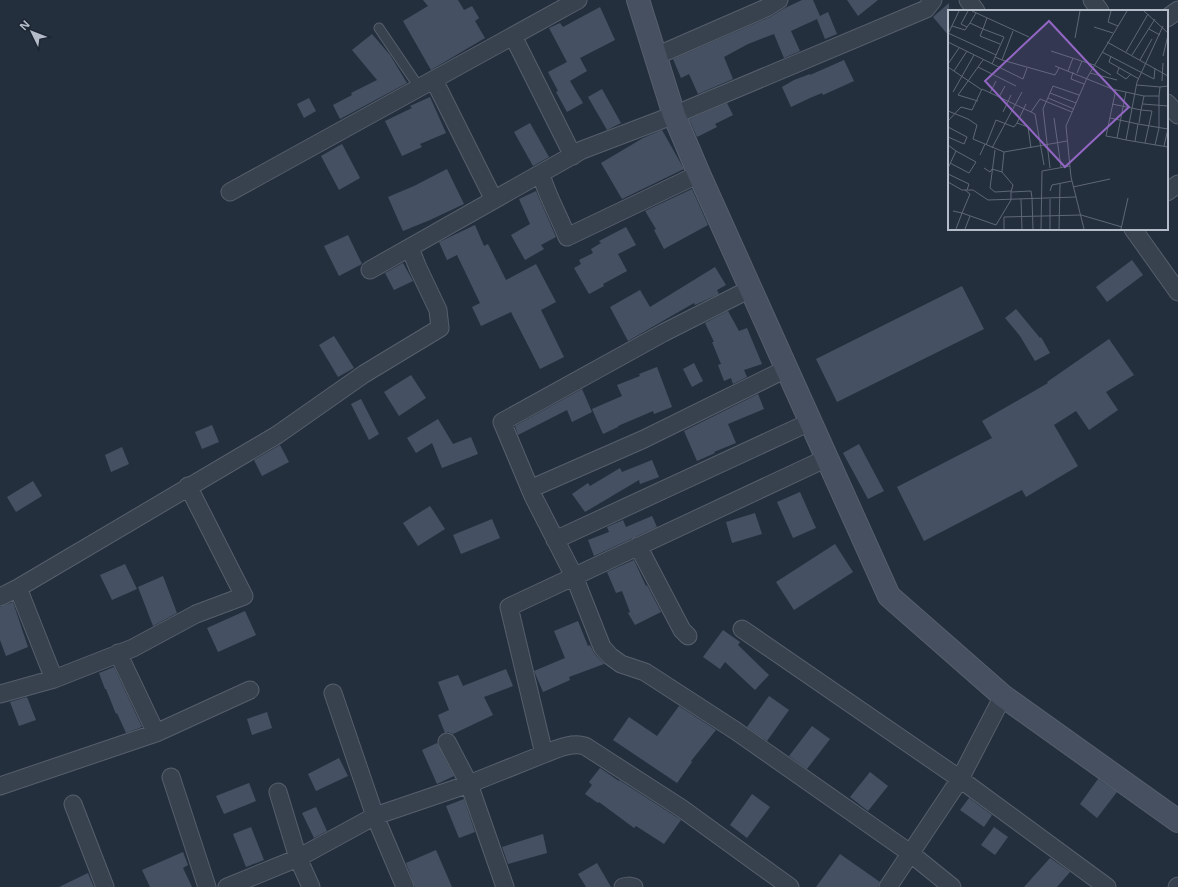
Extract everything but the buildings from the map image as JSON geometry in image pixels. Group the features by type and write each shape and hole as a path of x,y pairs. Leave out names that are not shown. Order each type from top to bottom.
{"street":[{"path":"230,192 578,0"},
{"path":"638,0 674,115 750,289 889,596 1003,696 1177,818"},
{"path":"656,56 766,8 779,0"},
{"path":"370,270 582,150 674,115 926,9 933,0"},
{"path":"968,0 975,10"},
{"path":"1092,0 1099,10"},
{"path":"1168,17 1178,10"},
{"path":"513,36 573,156"},
{"path":"426,84 494,200"},
{"path":"1168,104 1178,115"},
{"path":"541,174 546,191 567,237 699,174"},
{"path":"1168,191 1178,184"},
{"path":"1134,230 1178,292"},
{"path":"0,597 18,588 188,486 277,435 364,374 440,328 438,310 410,248"},
{"path":"750,289 663,333 502,422 530,489 574,576 602,647 610,656 621,664 645,672 736,732 910,853 952,887"},
{"path":"530,489 644,439 786,369"},
{"path":"556,540 810,422"},
{"path":"544,754 509,606 827,458"},
{"path":"0,694 54,679 133,648 196,614 244,596 188,486"},
{"path":"638,546 682,630 688,636"},
{"path":"18,588 54,679"},
{"path":"742,629 960,778 1107,887"},
{"path":"118,653 156,733"},
{"path":"0,786 156,733 250,690"},
{"path":"333,693 375,816 405,887"},
{"path":"888,887 960,778 1003,696"},
{"path":"447,742 469,784 505,887"},
{"path":"227,887 298,858 375,816 469,784 544,754 570,745 579,744 585,746 681,808 790,887"},
{"path":"171,777 207,887"},
{"path":"278,792 298,858 311,887"},
{"path":"73,804 105,887"},
{"path":"623,887 634,887"}],"lane":[{"path":"379,28 426,84"}]}
